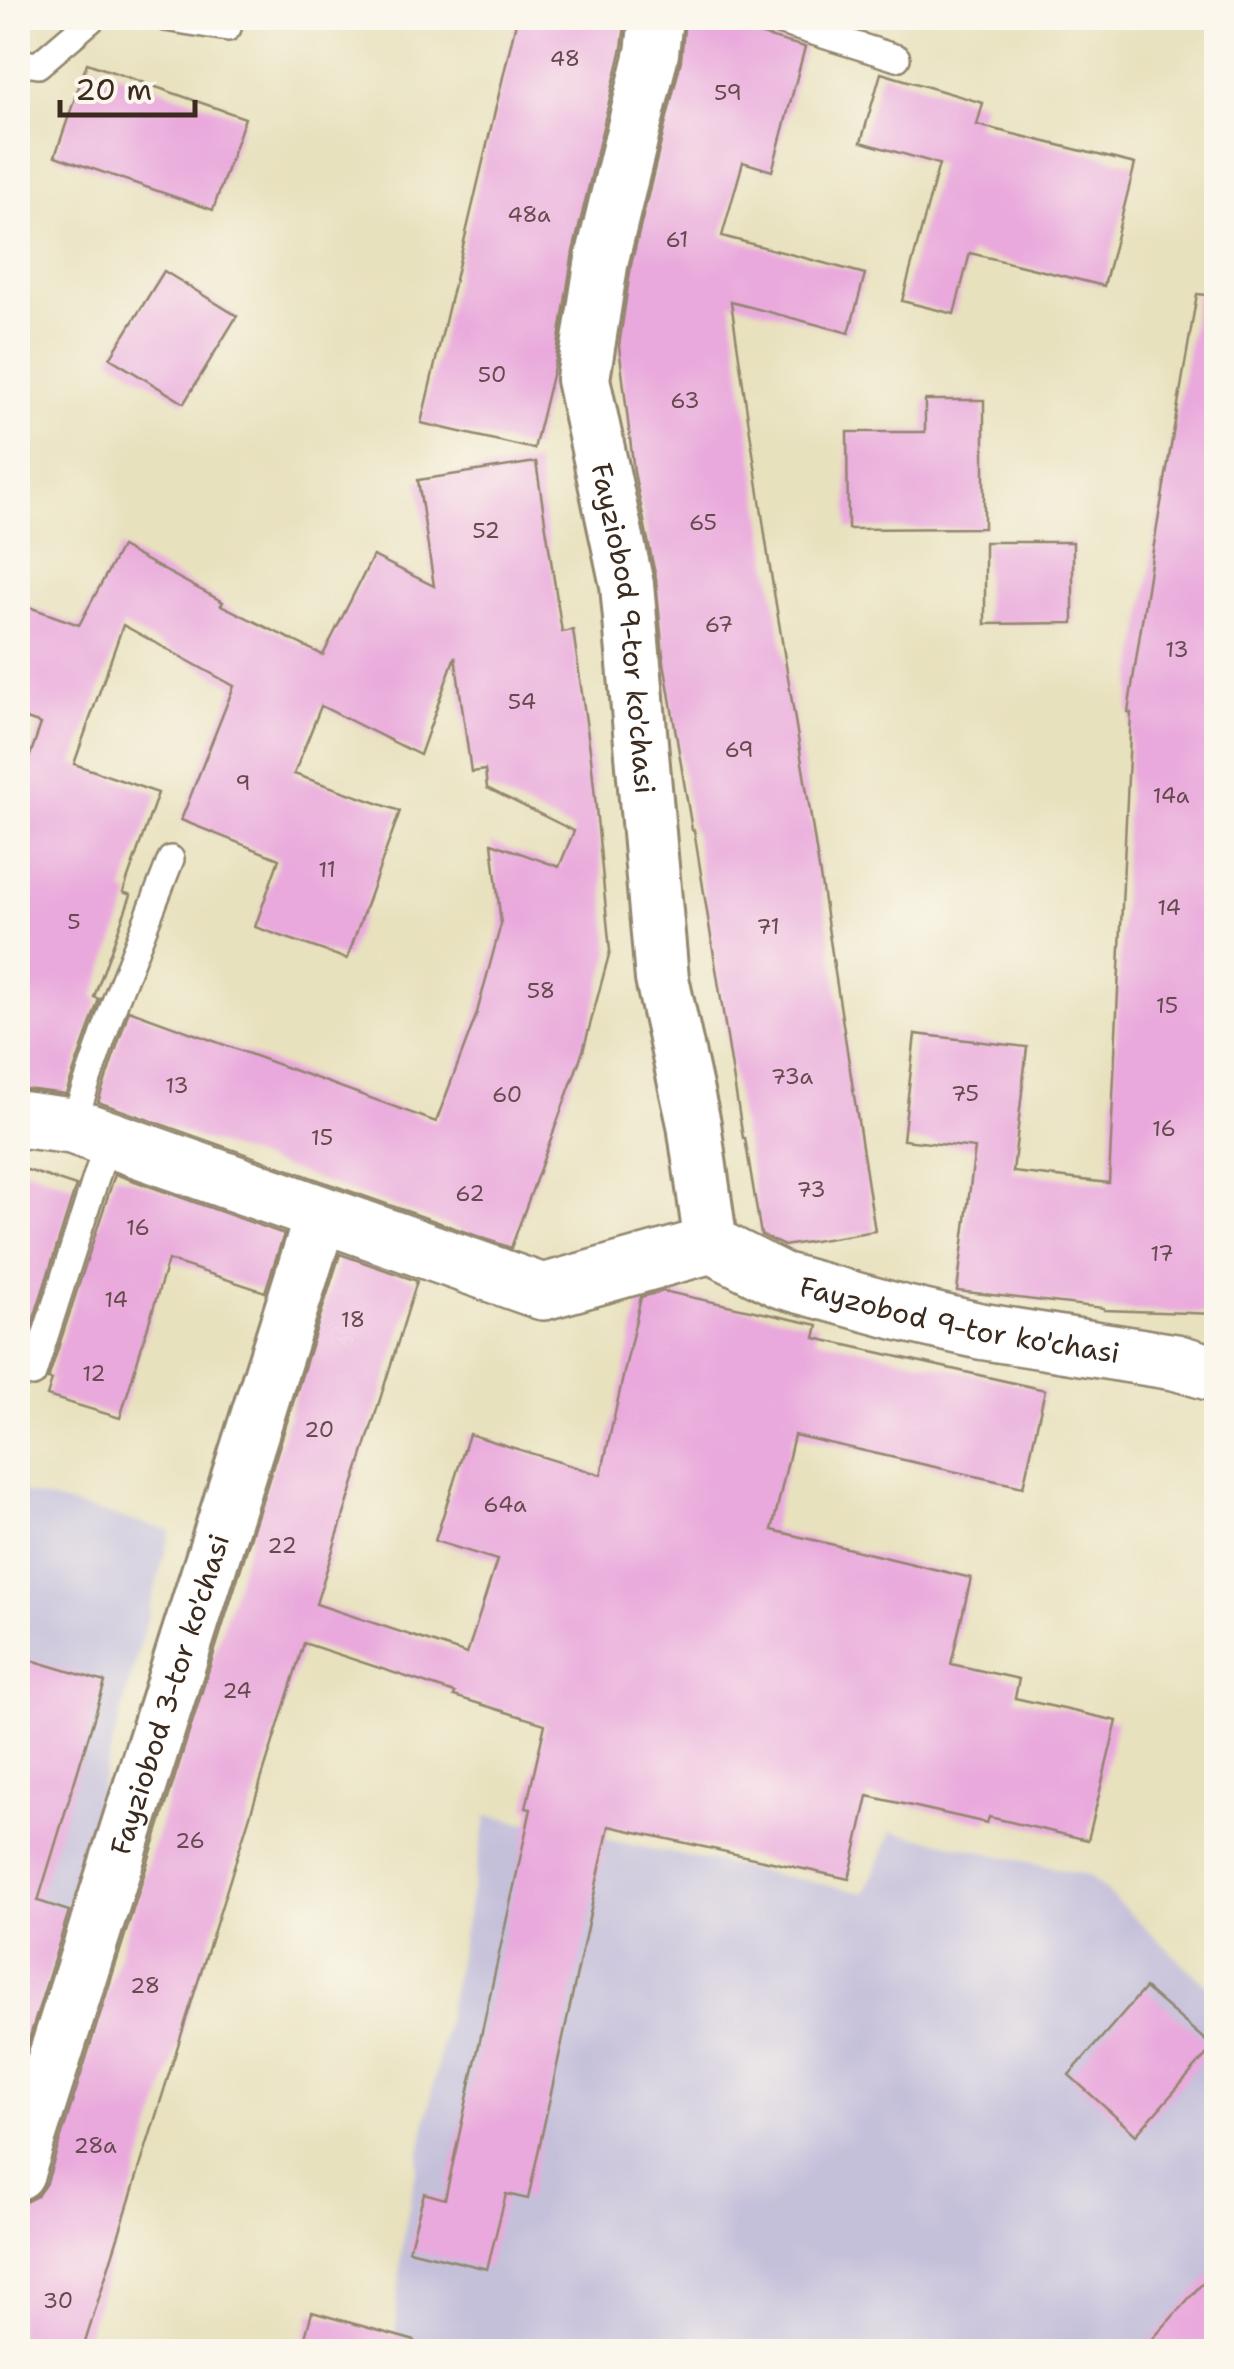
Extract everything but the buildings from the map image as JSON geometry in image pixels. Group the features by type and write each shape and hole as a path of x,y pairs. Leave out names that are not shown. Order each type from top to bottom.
{"street":[{"name":"Fayziobod 9-tor ko'chasi","path":"656,18 652,53 602,259 583,379 628,585 662,978 694,1124 712,1245"},
{"path":"18,1119 90,1133 544,1292 712,1245"},
{"name":"Fayziobod 3-tor ko'chasi","path":"18,2173 321,1215"},
{"name":"Fayzobod 9-tor ko'chasi","path":"712,1245 782,1280 898,1312 980,1330 1175,1362 1216,1374"}],"lane":[{"path":"18,62 38,65 93,18"},
{"path":"165,18 228,28 231,18"},
{"path":"769,18 898,58"},
{"path":"33,1374 90,1133 116,999 172,858"}],"shaded area":[{"path":"18,1491 171,1531 18,2090"},
{"path":"487,1815 865,1893 892,1831 1090,1876 1216,1994 1216,2351 394,2352 402,2242"}]}
